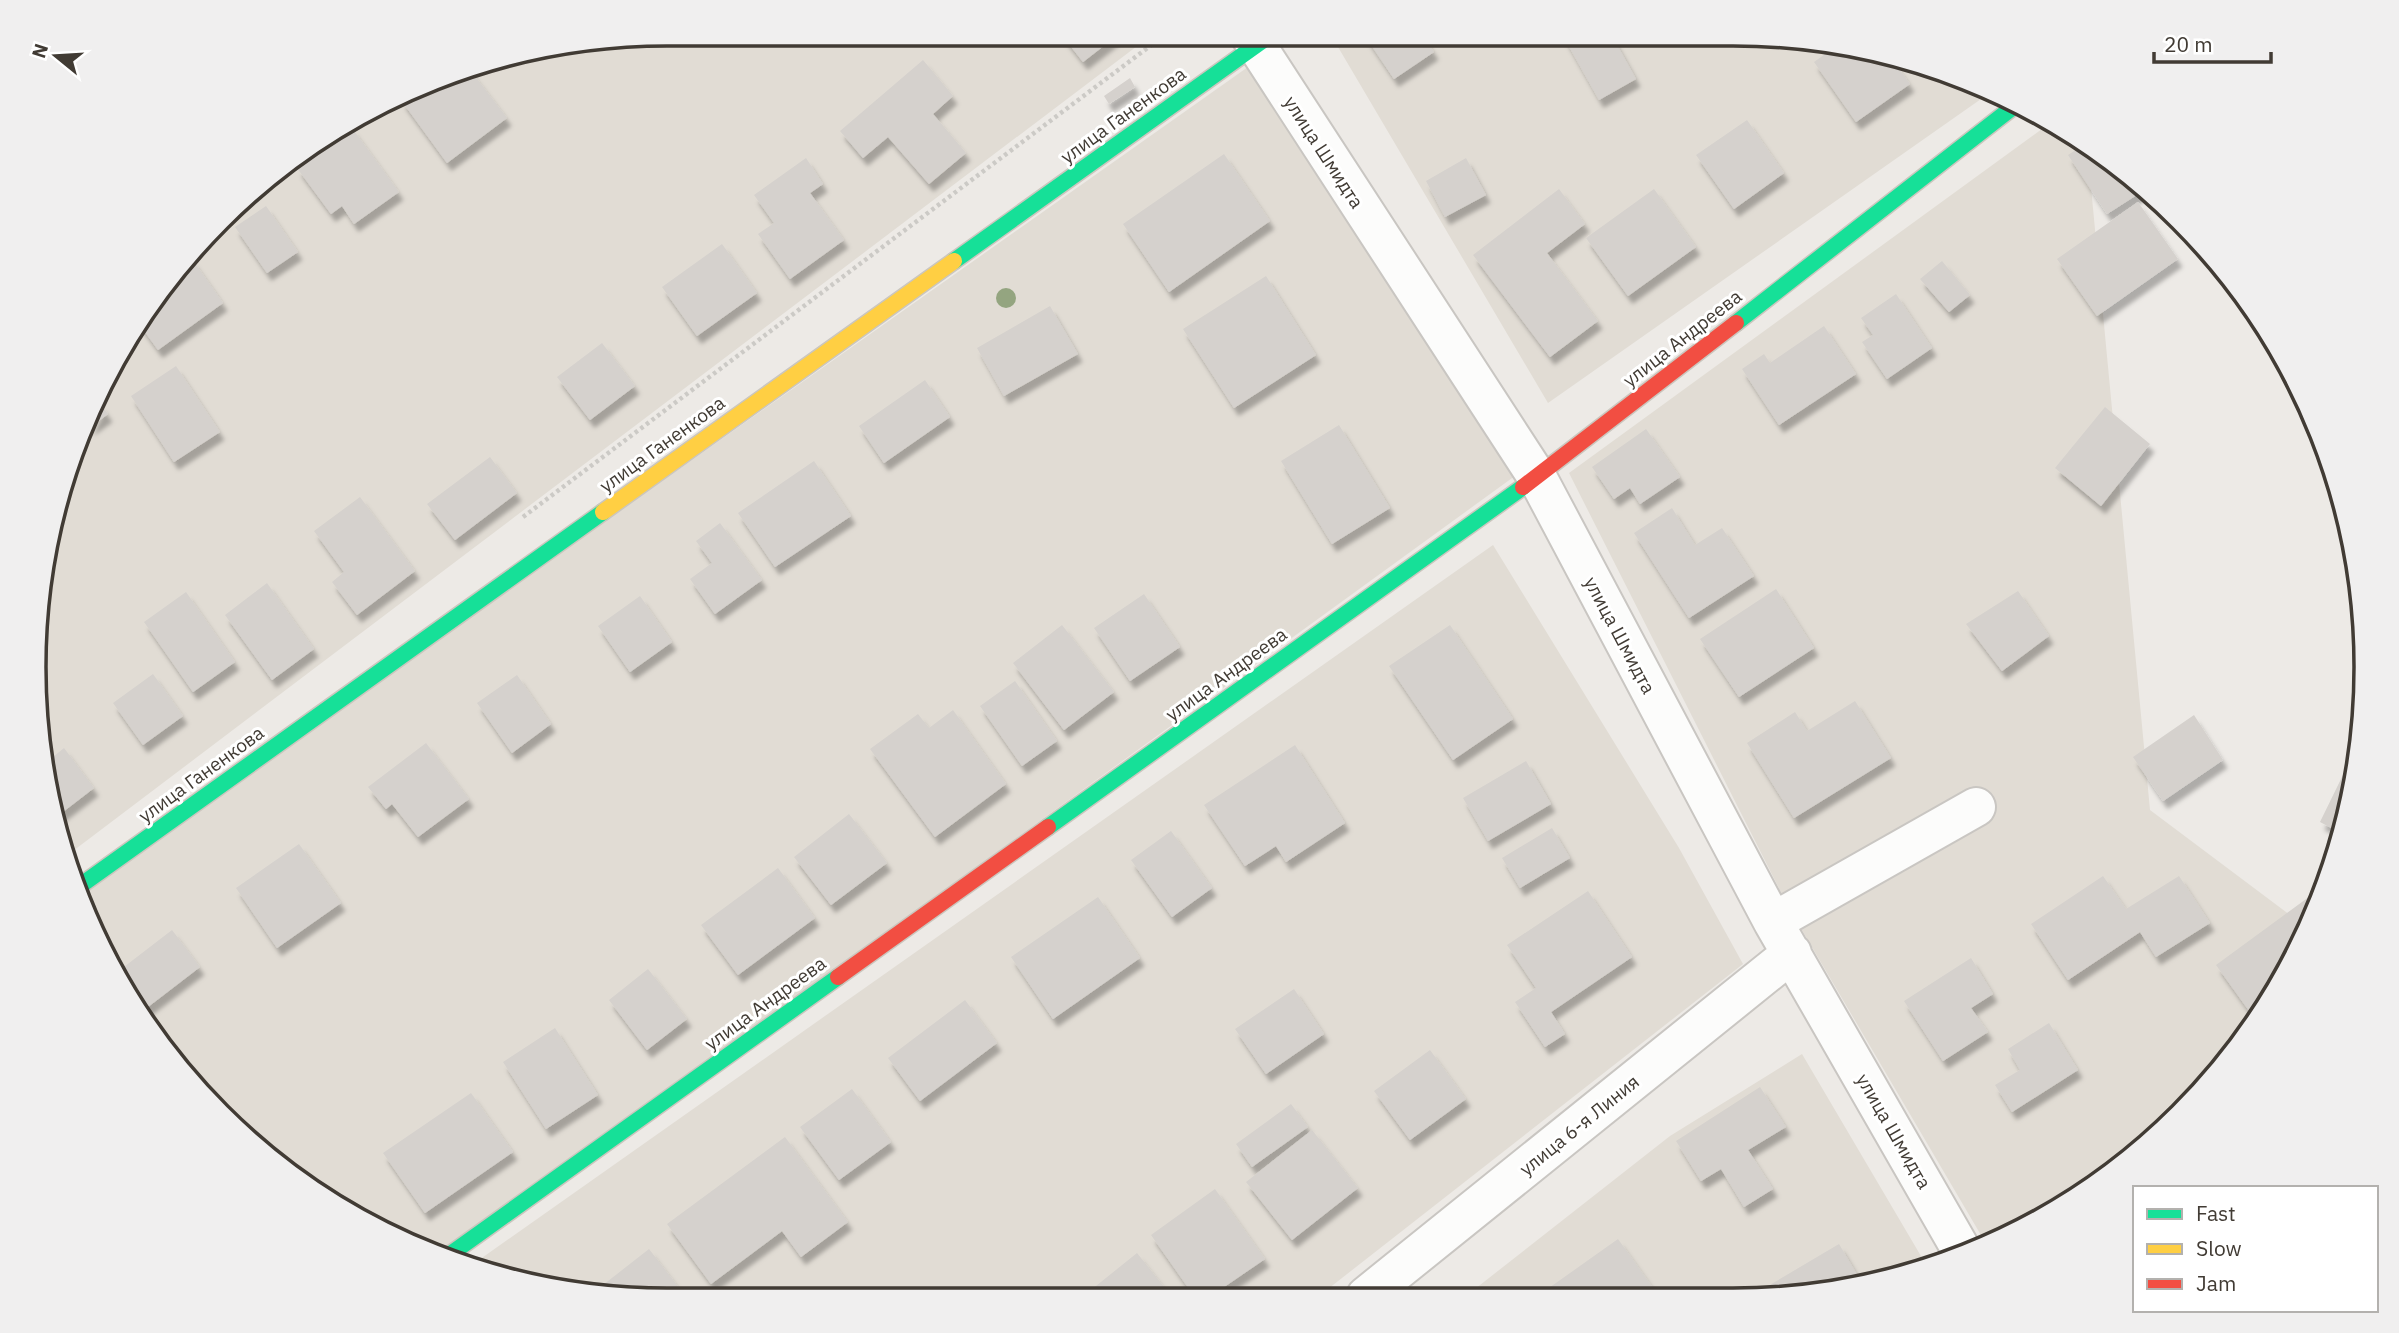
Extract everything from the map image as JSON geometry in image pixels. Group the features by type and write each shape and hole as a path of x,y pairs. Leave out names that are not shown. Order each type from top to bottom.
{"street":[{"name":"улица Ганенкова","path":"85,883 1247,46"},
{"name":"улица Шмидта","path":"1263,46 1537,477 1782,938 1958,1245"},
{"name":"улица Андреева","path":"456,1250 1537,477 2008,111"},
{"name":"улица 6-я Линия","path":"1375,1288 1782,938 1976,807"}],"path":[{"path":"514,524 1150,46"}],"shaded area":[{"path":"666,46 1137,46 74,850 57,788 51,748 46,666 47,626 57,545 78,467 110,392 150,321 174,288 227,227 288,174 356,129 429,93 467,78 545,57 626,47"},
{"path":"1338,47 1773,47 1854,57 1932,78 1982,98 1548,403"},
{"path":"1255,62 1519,473 451,1249 392,1223 321,1183 288,1159 227,1106 174,1045 150,1012 110,941 87,888"},
{"path":"2042,129 2088,157 2150,810 2298,921 2270,977 2225,1045 2172,1106 2111,1159 2043,1204 1981,1235 1789,908 1569,473"},
{"path":"1493,545 1679,848 1743,964 1329,1288 666,1288 545,1276 481,1259"},
{"path":"1802,1054 1922,1258 1854,1276 1773,1286 1476,1288 1670,1136"}],"building":[{"path":"1070,46 1104,46 1083,62"},
{"path":"1372,46 1430,46 1434,52 1394,79"},
{"path":"1569,46 1618,46 1636,79 1599,100"},
{"path":"1827,53 1854,57 1899,69 1910,84 1856,122 1814,62"},
{"path":"923,60 953,96 933,114 966,153 929,184 888,137 863,158 840,131"},
{"path":"475,76 507,118 447,163 404,104"},
{"path":"1130,78 1135,87 1109,104 1104,96"},
{"path":"1747,120 1784,173 1734,209 1696,155"},
{"path":"354,130 399,192 354,224 342,206 331,214 297,168"},
{"path":"2077,149 2136,195 2107,214 2068,155"},
{"path":"1224,154 1270,221 1169,292 1123,224"},
{"path":"806,158 823,184 810,193 844,240 790,279 758,234 774,223 754,195"},
{"path":"1466,158 1486,195 1445,217 1426,181"},
{"path":"1559,189 1585,224 1547,253 1598,321 1550,357 1473,255"},
{"path":"1654,189 1696,247 1628,296 1586,238"},
{"path":"2138,202 2178,259 2097,316 2057,259"},
{"path":"266,206 298,252 267,273 235,227"},
{"path":"722,244 757,293 697,336 662,287"},
{"path":"1942,261 1970,295 1949,312 1920,279"},
{"path":"195,263 223,303 158,350 144,331"},
{"path":"1266,276 1316,355 1234,408 1183,329"},
{"path":"1896,294 1932,348 1887,379 1862,342 1873,335 1861,318"},
{"path":"1050,306 1078,354 1004,396 977,348"},
{"path":"1824,326 1856,374 1779,425 1742,369 1764,354 1770,363"},
{"path":"602,343 635,386 590,420 557,377"},
{"path":"176,366 220,432 174,462 131,396"},
{"path":"925,380 950,417 884,463 859,426"},
{"path":"103,407 108,414 96,423"},
{"path":"2105,407 2150,444 2101,506 2055,468"},
{"path":"1339,425 1390,508 1332,544 1281,461"},
{"path":"1646,429 1680,477 1640,504 1630,488 1614,499 1592,467"},
{"path":"490,457 517,493 455,540 427,504"},
{"path":"814,461 851,516 775,567 738,513"},
{"path":"360,497 415,571 357,615 332,582 344,572 314,531"},
{"path":"1672,508 1695,545 1722,528 1754,576 1689,618 1634,533"},
{"path":"720,523 762,580 715,614 690,579 712,563 696,541"},
{"path":"267,583 314,649 272,680 225,615"},
{"path":"1776,589 1814,648 1739,697 1700,639"},
{"path":"2018,591 2049,636 2002,671 1966,624"},
{"path":"186,592 235,662 193,692 144,622"},
{"path":"1144,594 1180,647 1130,681 1094,628"},
{"path":"640,596 672,642 630,672 598,626"},
{"path":"1062,625 1114,692 1064,730 1013,663"},
{"path":"1450,625 1513,719 1453,760 1389,666"},
{"path":"153,674 183,716 143,745 113,703"},
{"path":"517,675 551,724 512,753 477,703"},
{"path":"1015,681 1057,741 1022,766 980,706"},
{"path":"1855,701 1891,758 1794,818 1747,743 1795,712 1807,731"},
{"path":"953,710 1006,784 935,837 870,749 918,714 929,728"},
{"path":"2194,715 2223,760 2163,801 2133,757"},
{"path":"426,743 469,799 418,837 392,804 386,809 368,787"},
{"path":"1295,745 1345,823 1286,862 1276,846 1245,866 1204,805"},
{"path":"64,748 94,788 63,812 57,788 52,758"},
{"path":"1526,761 1551,804 1488,841 1463,798"},
{"path":"2344,772 2332,828 2320,822"},
{"path":"849,814 887,863 831,905 794,857"},
{"path":"1552,828 1570,858 1520,888 1502,858"},
{"path":"1171,831 1212,888 1172,917 1131,860"},
{"path":"299,844 341,903 277,948 236,888"},
{"path":"778,868 815,918 738,975 701,925"},
{"path":"2103,876 2126,909 2179,876 2210,923 2156,957 2140,932 2068,980 2031,924"},
{"path":"1588,891 1632,957 1551,1012 1565,1034 1545,1047 1515,1002 1536,988 1507,945"},
{"path":"1098,897 1140,958 1053,1019 1011,957"},
{"path":"2309,897 2289,941 2249,1011 2216,965"},
{"path":"172,930 200,967 147,1007 124,967"},
{"path":"1971,958 1993,994 1971,1008 1988,1032 1943,1061 1904,1001"},
{"path":"648,969 687,1019 647,1050 609,1000"},
{"path":"1294,989 1324,1034 1266,1074 1235,1029"},
{"path":"965,1000 997,1043 920,1101 888,1058"},
{"path":"2049,1023 2078,1070 2012,1112 1995,1085 2020,1070 2008,1049"},
{"path":"555,1028 598,1095 546,1129 503,1062"},
{"path":"1430,1050 1466,1099 1410,1140 1374,1091"},
{"path":"1760,1087 1786,1127 1748,1150 1773,1189 1744,1207 1721,1169 1701,1181 1676,1141"},
{"path":"852,1089 891,1142 839,1180 800,1127"},
{"path":"471,1093 513,1152 425,1213 383,1153"},
{"path":"1291,1104 1308,1127 1252,1167 1236,1144"},
{"path":"1312,1130 1358,1188 1292,1240 1246,1182"},
{"path":"785,1137 848,1222 801,1257 782,1231 711,1284 667,1224"},
{"path":"2090,1174 2078,1183 2033,1209"},
{"path":"1215,1189 1265,1259 1223,1288 1188,1288 1151,1235"},
{"path":"1618,1239 1653,1288 1549,1288"},
{"path":"1839,1244 1857,1275 1814,1282 1768,1286"},
{"path":"649,1249 679,1288 626,1286 604,1284"},
{"path":"1137,1253 1165,1288 1093,1288"}],"traffic: fast":[{"path":"954,261 1255,46"},
{"path":"1736,323 2008,111"},
{"path":"1048,827 1523,487"},
{"path":"85,883 603,512"},
{"path":"456,1250 838,977"}],"traffic: slow":[{"path":"603,512 954,261"}],"traffic: jam":[{"path":"1523,487 1736,323"},
{"path":"838,977 1048,827"}]}
